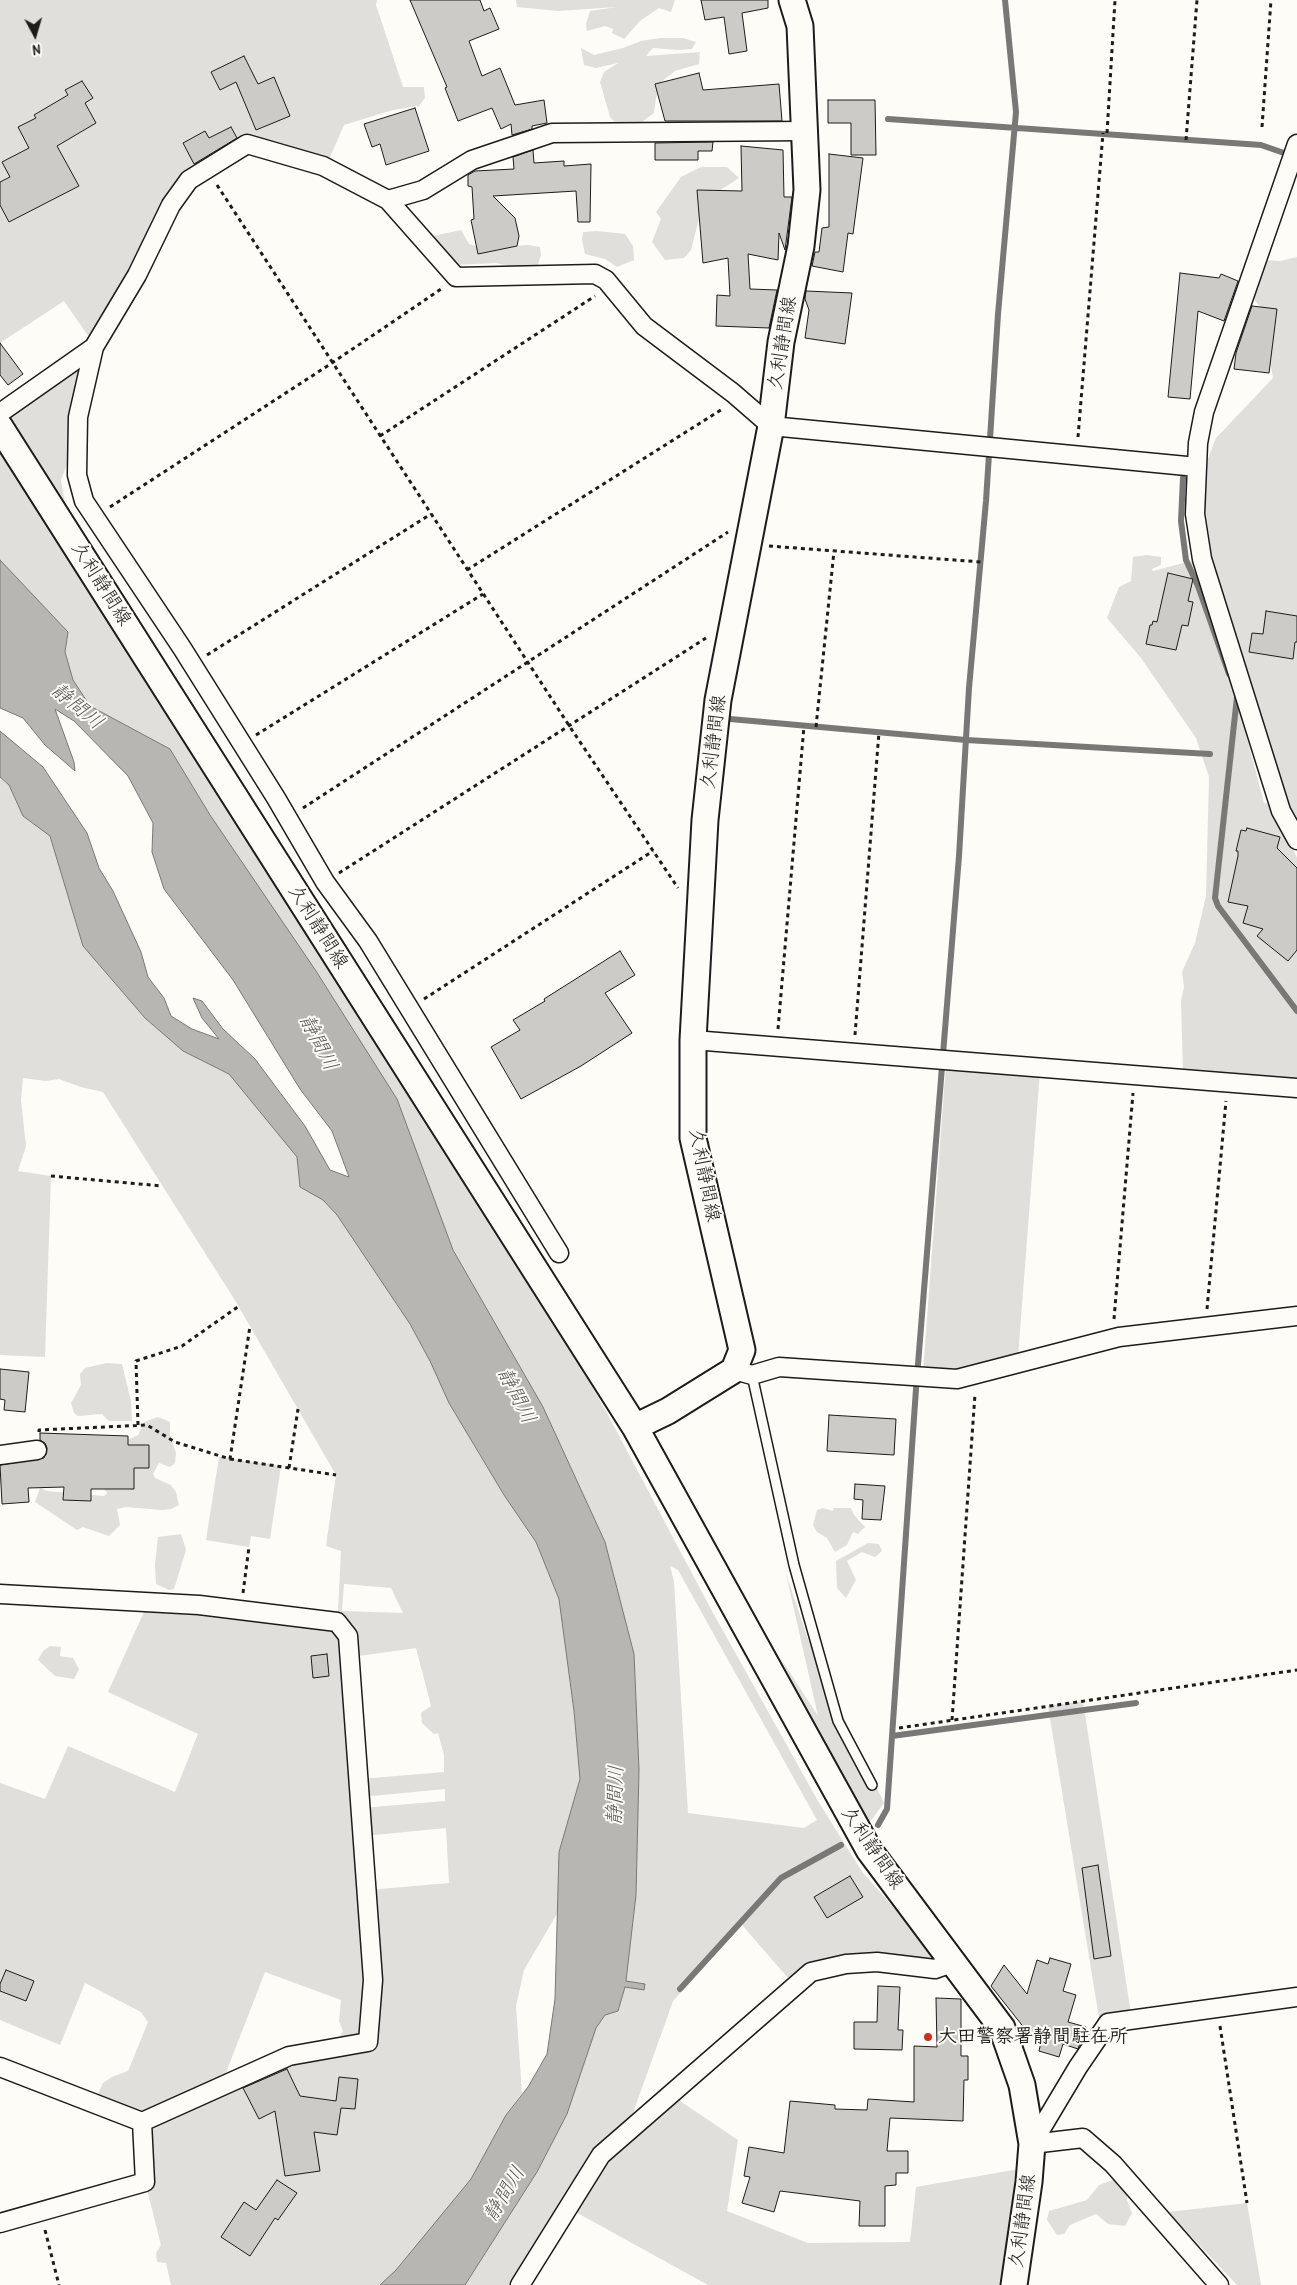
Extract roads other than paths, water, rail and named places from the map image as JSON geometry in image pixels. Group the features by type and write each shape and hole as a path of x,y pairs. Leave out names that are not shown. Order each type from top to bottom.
{"main road":[{"name":"久利静間線","path":"743,1372 742,1350 693,1138 693,1040 704,829 718,700 772,426 781,342 801,246 807,190 800,26 792,0"},
{"name":"久利静間線","path":"0,427 635,1427 869,1850 1002,2028 1022,2085 1032,2144 1029,2182 1014,2285"},
{"path":"635,1427 743,1372"}],"street":[{"path":"388,200 423,190 472,160 552,133 804,131"},
{"path":"559,1253 368,941 326,882 192,664 84,502 77,475 78,417 94,347 138,275 171,205 189,180 247,144 323,166 388,200 456,277 595,274 606,280 644,326 772,426 1197,467"},
{"path":"1297,144 1204,412 1198,443 1195,514 1202,559 1281,811 1297,840"},
{"path":"0,413 94,347"},
{"path":"693,1040 1297,1088"},
{"path":"743,1372 779,1367 957,1379 1112,1339 1297,1316"},
{"path":"0,1455 37,1450"},
{"path":"0,1594 199,1605 338,1622 348,1636 373,1980 368,2042 288,2056 142,2122 0,2067"},
{"path":"520,2285 601,2155 811,1972 846,1964 877,1962 935,1969 952,1963"},
{"path":"1032,2144 1078,2067 1108,2023 1297,1997"},
{"path":"0,2223 145,2182 142,2122"},
{"path":"1032,2144 1083,2138 1112,2164 1219,2285"}],"lane":[{"path":"743,1372 838,1721 872,1785"}],"water":[{"name":"静間川","path":"0,560 68,632 65,652 73,680 90,706 170,749 210,815 316,971 397,1099 453,1250 543,1407 605,1542 634,1654 639,1770 636,1895 626,1981 645,1984 644,1990 625,1987 618,2011 605,2015 596,2028 567,2114 537,2172 465,2285 380,2285 396,2270 471,2179 506,2115 528,2087 547,2054 555,1999 559,1852 580,1779 574,1711 559,1599 536,1542 504,1495 449,1403 430,1361 410,1324 337,1215 323,1200 300,1187 297,1157 229,1074 183,1051 145,1018 83,946 50,836 23,816 9,785 0,777 0,731 43,767 87,833 99,868 113,891 141,952 148,977 164,998 171,1016 192,1029 219,1039 202,1018 193,998 202,1001 223,1029 255,1059 305,1126 330,1170 349,1177 332,1131 300,1089 233,980 164,889 152,852 153,823 128,776 74,721 55,709 74,762 75,771 45,745 23,718 0,708"}],"waterway":[{"path":"878,1825 887,1809 916,1389 959,856 969,688 986,501 998,314 1016,112 1005,0"},
{"path":"888,119 1261,145 1284,153"},
{"path":"1183,478 1181,521 1186,560 1198,586 1229,674"},
{"path":"1237,697 1215,898 1218,906 1297,1011"},
{"path":"730,719 966,740 1210,754"},
{"path":"892,1736 1136,1703"},
{"path":"680,1989 781,1878 841,1845"}],"place":[{"name":"大田警察署静間駐在所","path":"928,2037"}]}
